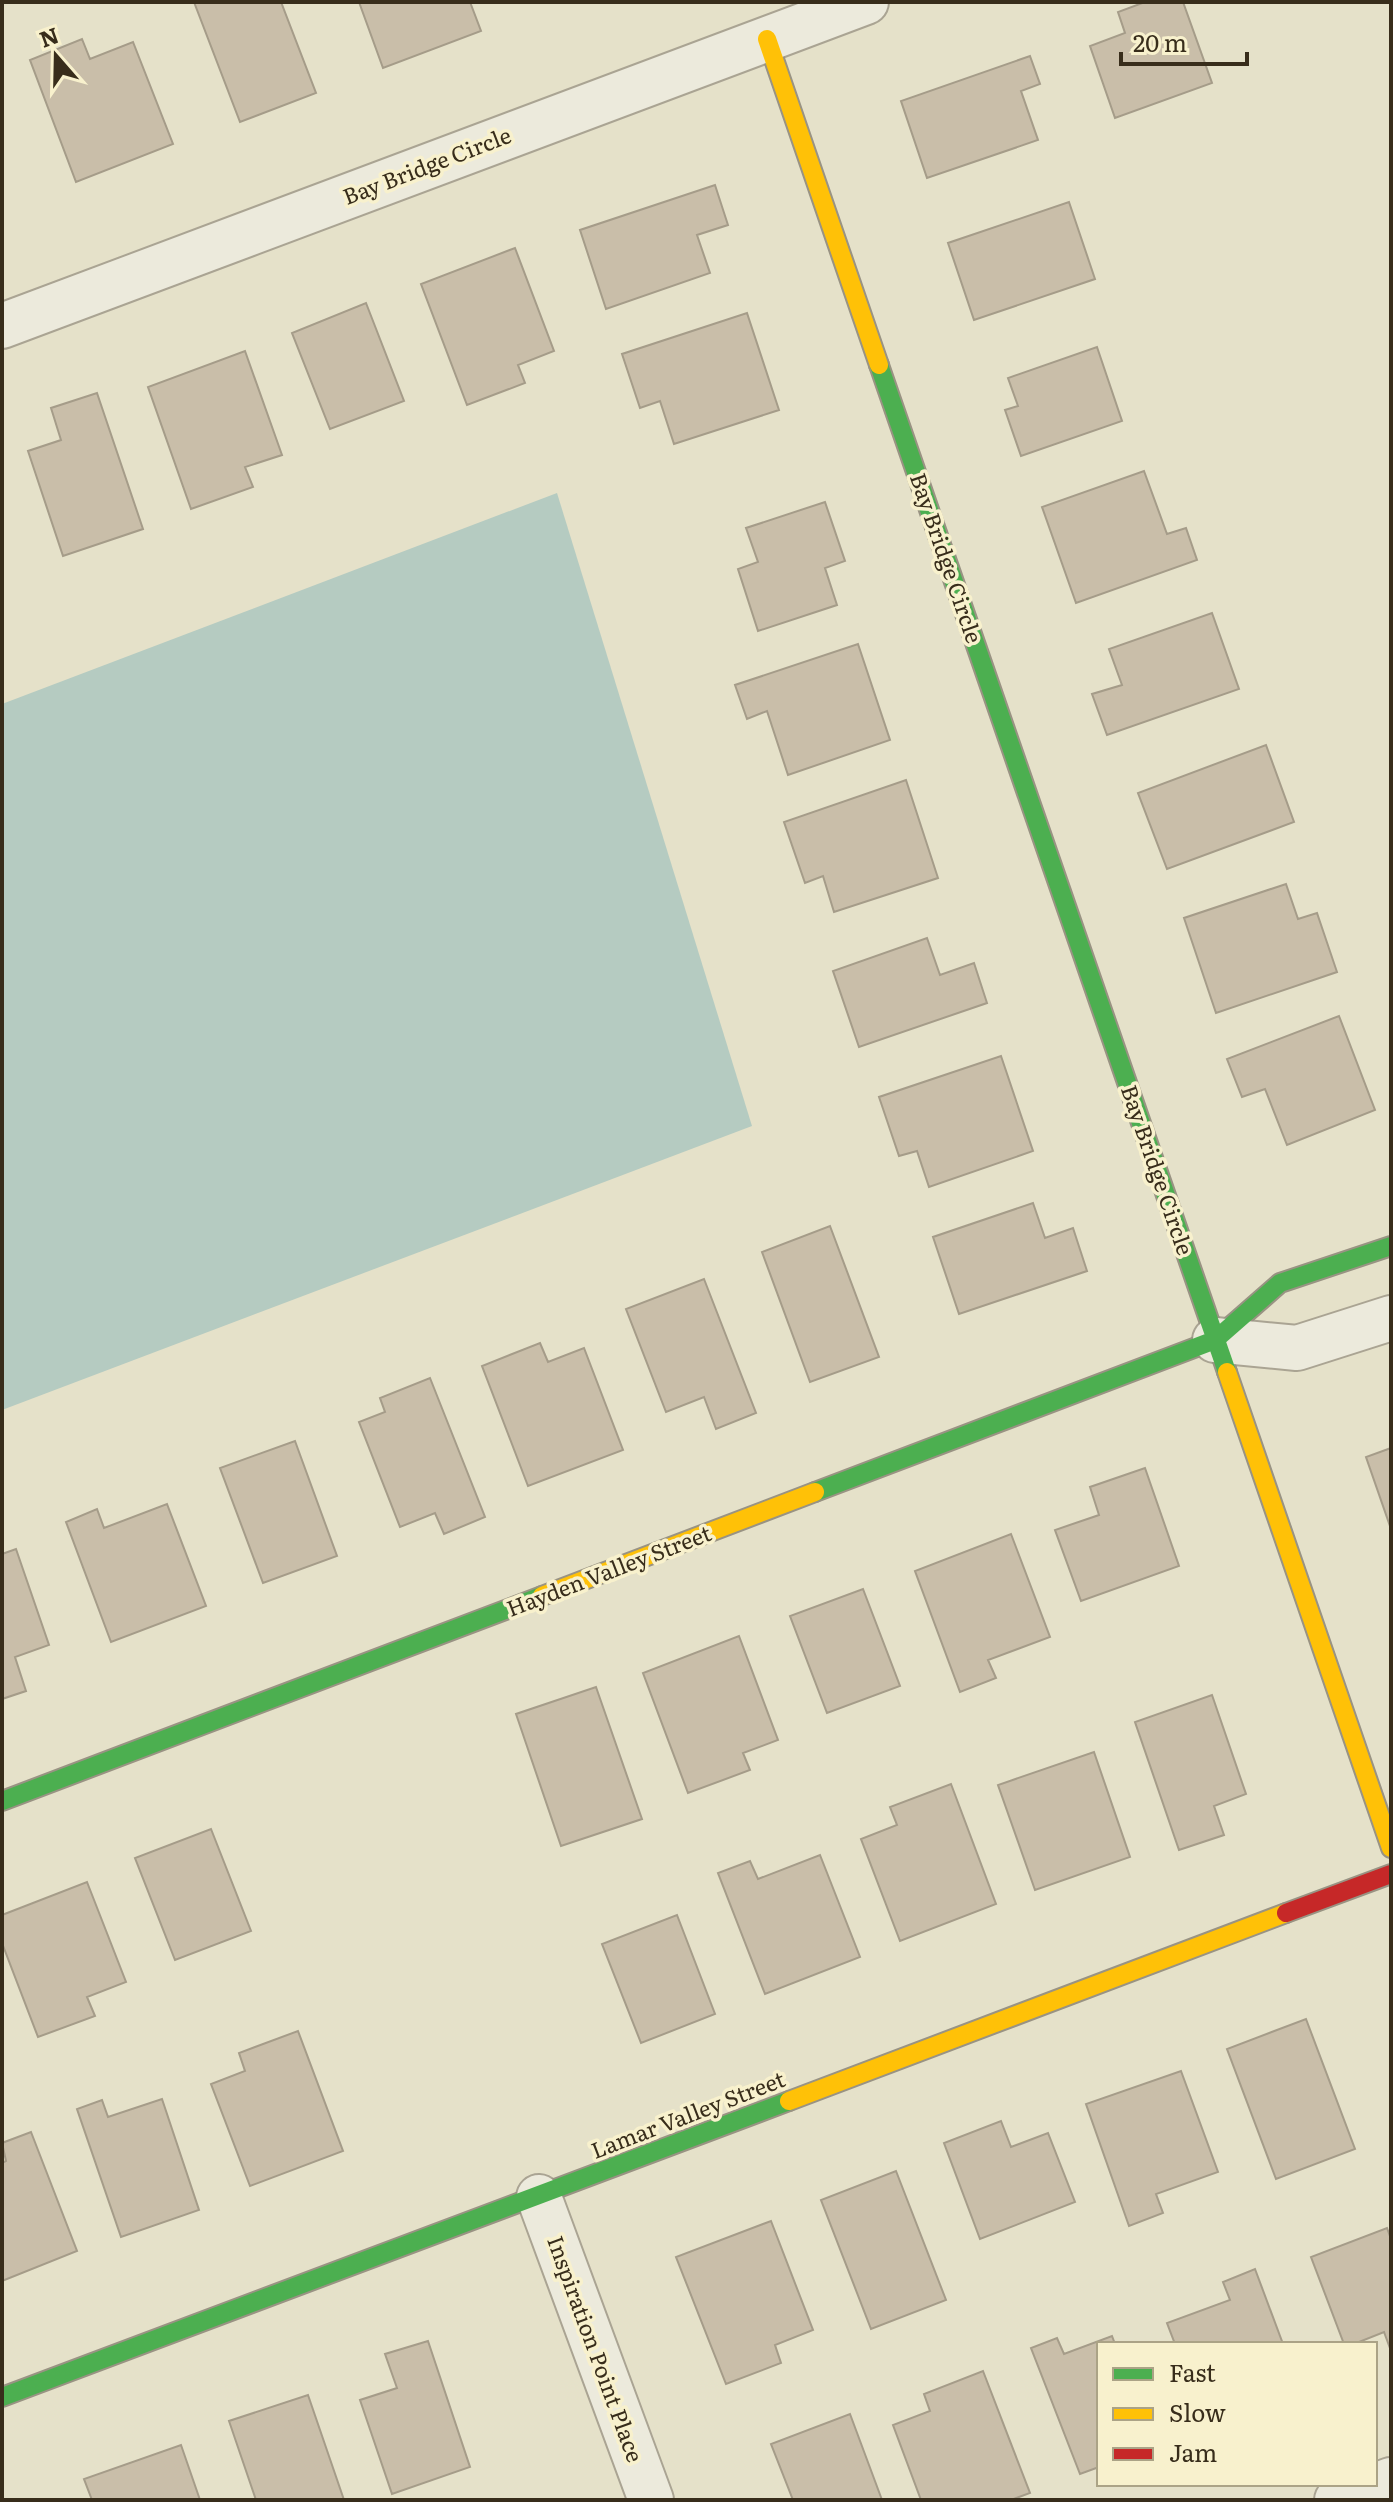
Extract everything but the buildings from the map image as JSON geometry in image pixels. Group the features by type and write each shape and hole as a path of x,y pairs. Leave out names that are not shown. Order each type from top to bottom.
{"street":[{"path":"767,39 866,2"},
{"name":"Bay Bridge Circle","path":"2,326 767,39 1391,1848"},
{"name":"Hayden Valley Street","path":"2,1801 1215,1340 1280,1283 1391,1246"},
{"name":"Hayden Valley Street","path":"1215,1340 1297,1348 1391,1318"},
{"name":"Lamar Valley Street","path":"2,2397 1391,1874"},
{"name":"Inspiration Point Place","path":"539,2197 651,2500"},
{"path":"1337,2500 1375,2486"}],"shaded area":[{"path":"557,493 752,1126 2,1410 2,704"}],"traffic: fast":[{"path":"879,365 1227,1372"},
{"path":"815,1492 1215,1340 1280,1283 1391,1246"},
{"path":"2,1801 542,1596"},
{"path":"2,2397 789,2101"}],"traffic: slow":[{"path":"767,39 879,365"},
{"path":"1227,1372 1391,1848"},
{"path":"542,1596 815,1492"},
{"path":"789,2101 1286,1913"}],"traffic: jam":[{"path":"1286,1913 1391,1874"}]}
